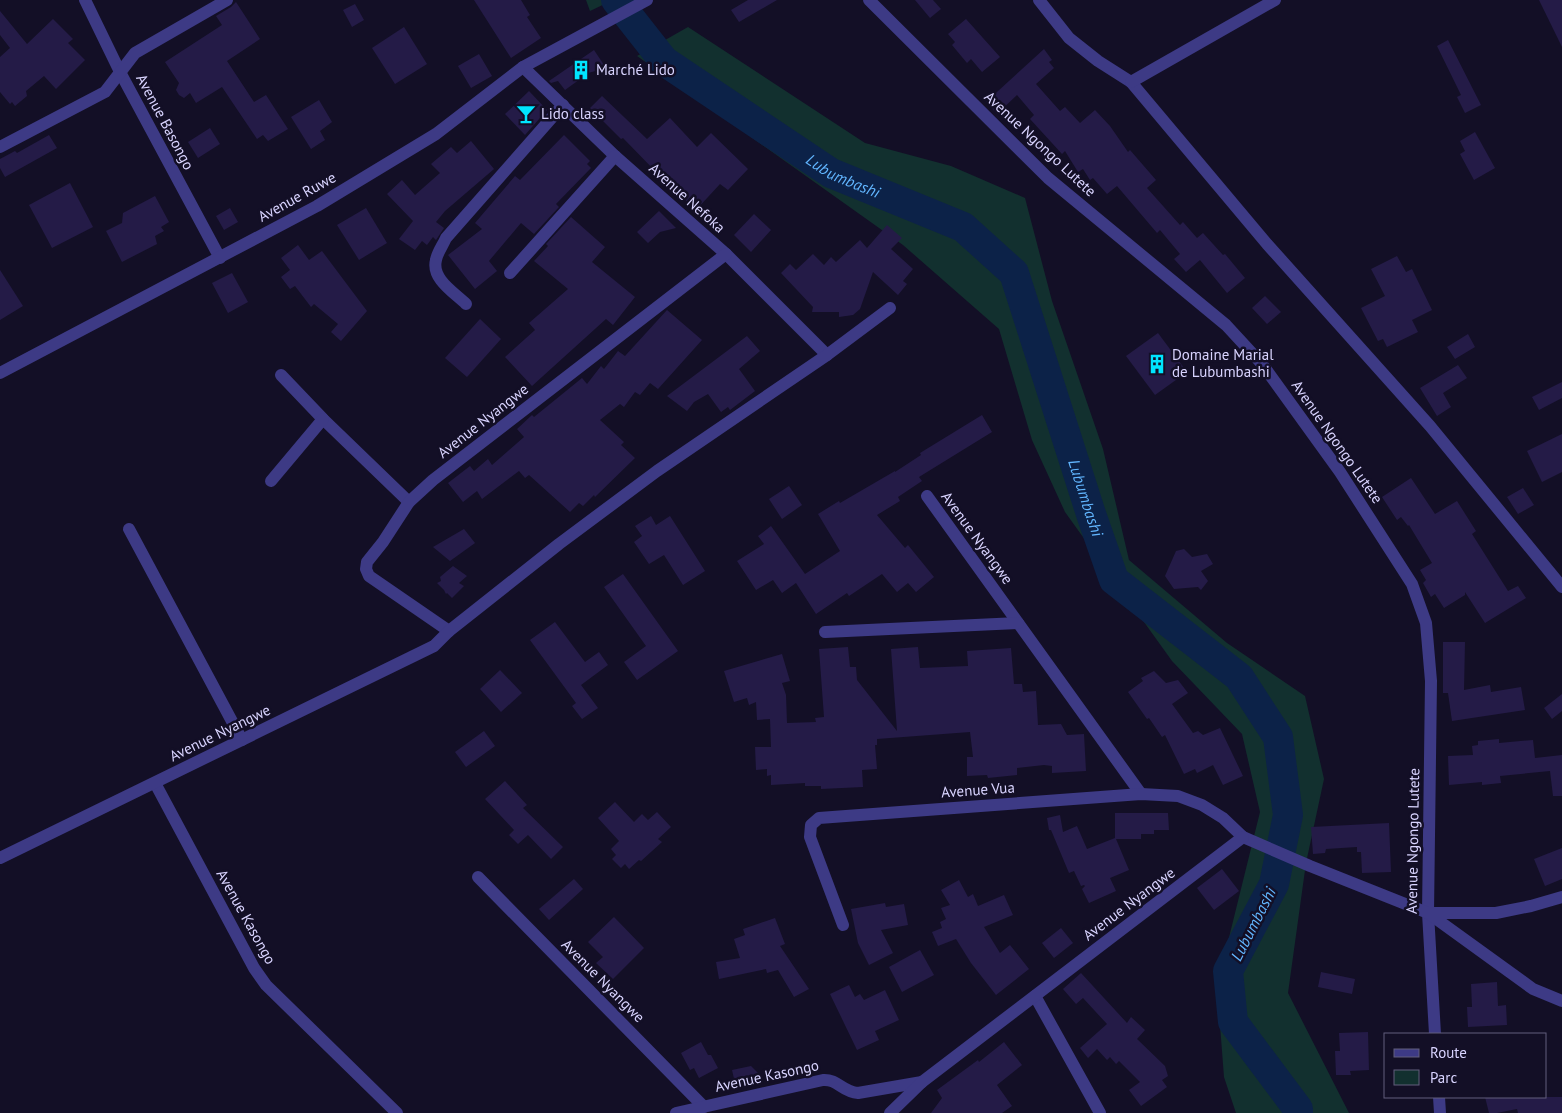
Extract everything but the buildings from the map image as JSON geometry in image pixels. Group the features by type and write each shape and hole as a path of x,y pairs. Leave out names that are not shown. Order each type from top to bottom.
{"street":[{"name":"Avenue Basongo","path":"86,0 120,72 220,258"},
{"path":"0,147 105,92 135,53 227,0"},
{"name":"Avenue Ruwe","path":"0,373 317,206 436,134 524,67 647,0"},
{"name":"Avenue Ngongo Lutete","path":"869,0 1048,178 1226,325 1262,364 1279,387 1340,472 1412,584 1426,624 1431,682 1428,913 1435,1033"},
{"path":"1039,0 1070,38 1098,61 1131,82 1267,244 1430,426 1562,587"},
{"path":"1131,82 1275,0"},
{"name":"Avenue Nefoka","path":"524,67 615,156 726,254 827,355"},
{"path":"466,304 441,280 436,272 436,260 439,252 446,238 563,105"},
{"path":"510,273 615,156"},
{"name":"Avenue Nyangwe","path":"449,631 369,576 366,569 367,562 383,542 409,502 433,480 726,254"},
{"name":"Avenue Nyangwe","path":"0,858 434,646 449,631 559,544 657,471 827,355 890,308"},
{"path":"281,375 322,419 409,502"},
{"path":"271,481 322,419"},
{"name":"Avenue Nyangwe","path":"927,496 1141,794"},
{"path":"129,529 242,740"},
{"path":"825,632 1018,623"},
{"name":"Avenue Kasongo","path":"155,783 254,968 266,985 397,1113"},
{"name":"Avenue Vua","path":"843,925 810,837 811,826 819,818 1141,794 1178,796 1202,805 1223,818 1247,839"},
{"path":"1247,839 1428,913 1533,989 1562,1001"},
{"name":"Avenue Nyangwe","path":"890,1113 922,1082 1247,839"},
{"name":"Avenue Nyangwe","path":"478,878 704,1107"},
{"path":"1428,913 1496,913 1562,897"},
{"path":"1035,996 1100,1113"},
{"name":"Avenue Kasongo","path":"676,1113 823,1080 834,1080 850,1092 858,1093 922,1082"},
{"path":"1439,1098 1440,1113"}],"green space":[{"path":"586,0 613,0 590,11"},
{"path":"688,27 865,143 951,166 1025,198 1052,301 1103,449 1129,560 1227,643 1305,696 1324,779 1306,863 1288,993 1349,1113 1236,1113 1224,1077 1217,986 1260,812 1242,734 1172,661 1065,512 1032,440 999,329 903,245 637,56"}],"waterway":[{"name":"Lubumbashi","path":"616,0 664,61 831,173 963,227 1014,273 1114,580 1239,677 1278,737 1288,815 1274,884 1228,971 1233,1022 1298,1109 1298,1113"}],"place":[{"name":"Marché Lido","path":"581,70"},
{"name":"Lido class","path":"526,114"},
{"name":"Domaine Marial de Lubumbashi","path":"1157,364"}]}
